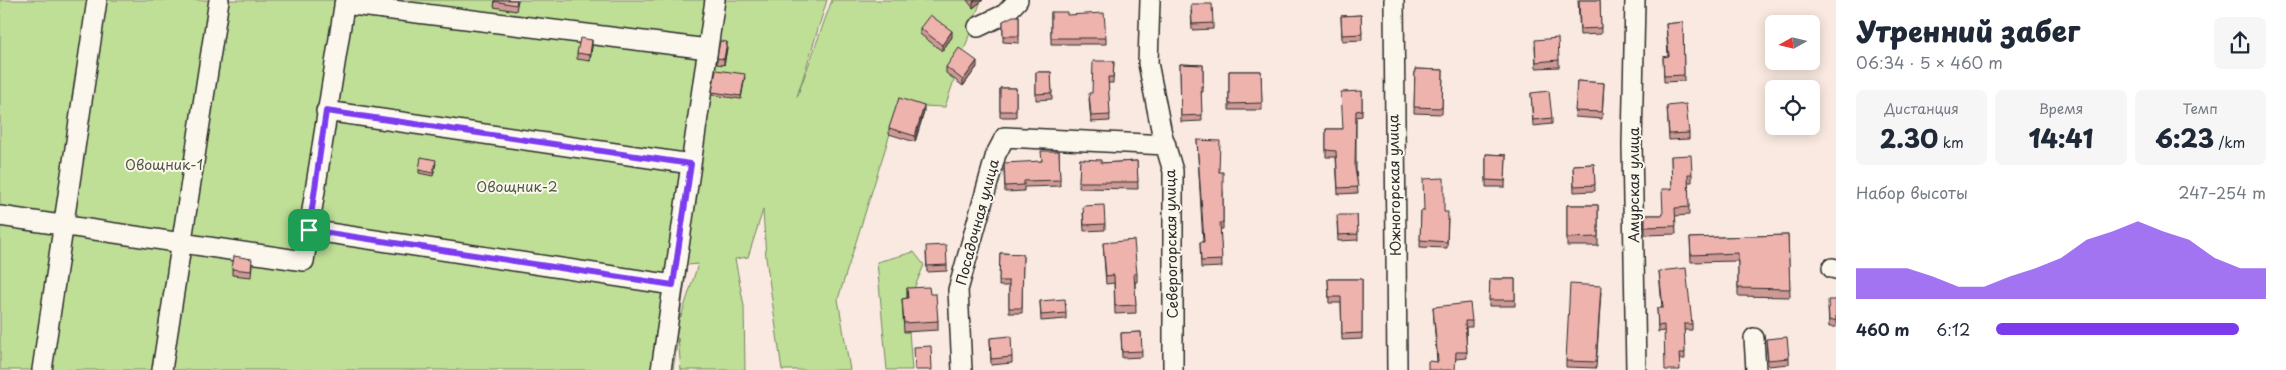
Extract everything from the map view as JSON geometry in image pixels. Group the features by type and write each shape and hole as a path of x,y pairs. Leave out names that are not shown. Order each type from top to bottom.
{"street":[{"path":"42,370 97,0"},
{"path":"162,370 219,0"},
{"path":"661,370 716,0"},
{"path":"978,27 1005,14 1018,0"},
{"name":"Северогорская улица","path":"1150,0 1148,62 1162,134 1173,171 1172,370"},
{"name":"Южногорская улица","path":"1394,0 1396,370"},
{"name":"Амурская улица","path":"1635,0 1632,145 1636,370"},
{"path":"0,216 304,261 344,2 708,49"},
{"path":"326,111 691,164"},
{"name":"Посадочная улица","path":"962,370 958,290 996,154 1005,136 1166,145"},
{"path":"309,230 673,285"},
{"path":"1754,338 1756,370"}],"green space":[{"path":"0,0 827,0 797,97 832,0 981,0 945,107 899,105 838,299 850,370 782,370 766,258 763,210 748,257 735,259 744,306 745,370 681,370 678,338 673,370 0,370","holes":["698,264 681,317 687,265"]},
{"path":"914,252 924,265 907,305 912,370 887,370 877,262"}],"building":[{"path":"495,0 517,0 516,5"},
{"path":"1579,0 1600,0 1601,28 1580,29"},
{"path":"1191,4 1212,4 1213,23 1192,24"},
{"path":"1051,12 1067,12 1067,15 1104,13 1106,38 1051,38"},
{"path":"930,15 952,31 942,45 920,28"},
{"path":"1361,15 1362,34 1342,35 1341,16"},
{"path":"1013,16 1019,16 1019,36 1003,36 1003,21"},
{"path":"1683,22 1684,75 1664,76 1663,57 1669,56 1666,24"},
{"path":"580,38 592,40 590,55 577,53"},
{"path":"1558,38 1559,60 1536,62 1535,40"},
{"path":"720,41 727,42 724,59 717,58"},
{"path":"959,48 977,61 963,80 946,67"},
{"path":"1093,61 1114,61 1113,77 1108,77 1110,115 1091,116 1089,93 1092,93"},
{"path":"1180,64 1203,65 1203,86 1201,86 1202,115 1181,116"},
{"path":"1415,69 1443,70 1442,108 1414,107"},
{"path":"716,70 745,74 741,96 712,92"},
{"path":"1229,71 1261,71 1262,103 1229,104"},
{"path":"1036,72 1051,72 1052,93 1036,94"},
{"path":"1577,81 1604,83 1602,112 1575,111"},
{"path":"1000,88 1016,88 1016,111 1000,111"},
{"path":"1362,91 1362,110 1356,111 1355,168 1358,187 1338,188 1336,151 1326,150 1326,129 1343,129 1341,92"},
{"path":"1549,91 1552,118 1533,120 1531,93"},
{"path":"899,98 924,106 915,136 889,128"},
{"path":"1686,104 1689,133 1669,134 1667,106"},
{"path":"1197,140 1220,141 1219,172 1223,172 1223,223 1220,223 1222,260 1201,261 1200,242 1204,242"},
{"path":"1041,151 1059,151 1060,180 1024,181 1024,185 1005,186 1004,163 1042,161"},
{"path":"1486,154 1506,155 1505,181 1486,180"},
{"path":"1691,155 1692,174 1688,174 1689,207 1675,208 1676,226 1645,227 1645,215 1663,215 1662,189 1672,189 1671,156"},
{"path":"421,157 436,160 433,173 419,170"},
{"path":"1080,159 1101,160 1101,163 1137,161 1138,182 1079,182"},
{"path":"1594,164 1595,185 1574,186 1573,165"},
{"path":"1444,178 1444,212 1448,212 1447,242 1420,240 1421,211 1424,211 1423,179"},
{"path":"1104,205 1105,224 1084,225 1083,206"},
{"path":"1567,205 1598,205 1598,237 1567,238"},
{"path":"1337,215 1357,215 1358,234 1338,235"},
{"path":"1788,235 1790,289 1738,288 1738,253 1691,255 1690,238"},
{"path":"1134,240 1137,274 1134,274 1136,305 1115,306 1114,275 1106,276 1103,243"},
{"path":"946,245 947,265 927,266 926,246"},
{"path":"1000,253 1023,254 1022,308 1009,308 1009,281 999,281"},
{"path":"234,256 252,259 251,271 232,269"},
{"path":"1686,268 1692,324 1684,324 1685,353 1679,353 1680,370 1665,370 1664,325 1658,326 1657,308 1663,308 1659,271"},
{"path":"1328,279 1362,279 1362,333 1342,334 1341,297 1329,297"},
{"path":"1490,279 1515,279 1515,300 1489,300"},
{"path":"1570,284 1601,286 1596,362 1566,361"},
{"path":"929,287 930,294 936,294 938,321 904,323 902,299 908,298 907,288"},
{"path":"1065,299 1066,313 1041,315 1040,301"},
{"path":"1828,300 1836,300 1836,320 1829,321"},
{"path":"1470,303 1472,321 1465,321 1467,352 1456,352 1455,370 1428,370 1428,361 1438,362 1433,307"},
{"path":"1141,332 1142,351 1122,352 1121,333"},
{"path":"1011,336 1012,357 991,359 990,338"},
{"path":"1787,337 1789,358 1768,360 1766,339"},
{"path":"931,346 932,370 915,370 914,347"}],"route":[{"path":"326,111 691,164 673,285 309,230 326,111"}],"park label":[{"name":"Овощник-1","path":"164,164"},
{"name":"Овощник-2","path":"517,186"}]}
